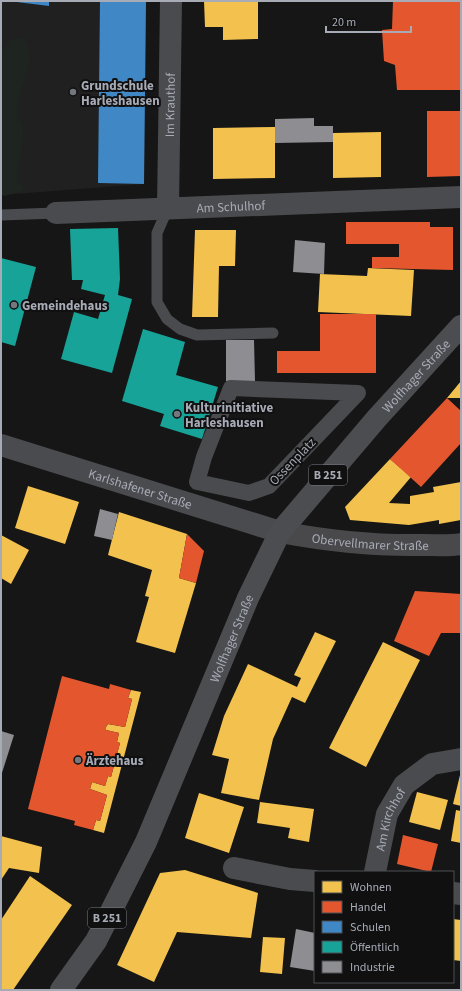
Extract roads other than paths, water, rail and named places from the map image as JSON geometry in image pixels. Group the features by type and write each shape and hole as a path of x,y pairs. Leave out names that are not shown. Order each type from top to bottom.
{"main road":[{"name":"Wolfhager Straße","path":"61,990 96,941 146,842 246,604 280,532 377,418 461,326"},
{"name":"Obervellmarer Straße","path":"280,532 316,539 404,546 461,544"}],"street":[{"name":"Im Krauthof","path":"168,208 171,1"},
{"name":"Am Schulhof","path":"56,213 461,197"},
{"name":"Ossenplatz","path":"231,388 358,393 269,486 249,493 197,482 204,457 231,388"},
{"name":"Karlshafener Straße","path":"1,445 280,532"},
{"name":"Am Kirchhof","path":"375,871 387,814 404,785 432,764 461,759"},
{"path":"234,868 290,879 314,881"}],"lane":[{"path":"168,208 158,233 157,302 167,319 180,329 197,335 273,333"},
{"name":"Am Schulhof","path":"1,215 56,213"}],"place":[{"name":"Grundschule Harleshausen","path":"73,92"},
{"name":"Gemeindehaus","path":"14,305"},
{"name":"Kulturinitiative Harleshausen","path":"177,414"},
{"name":"Ärztehaus","path":"78,760"}]}
